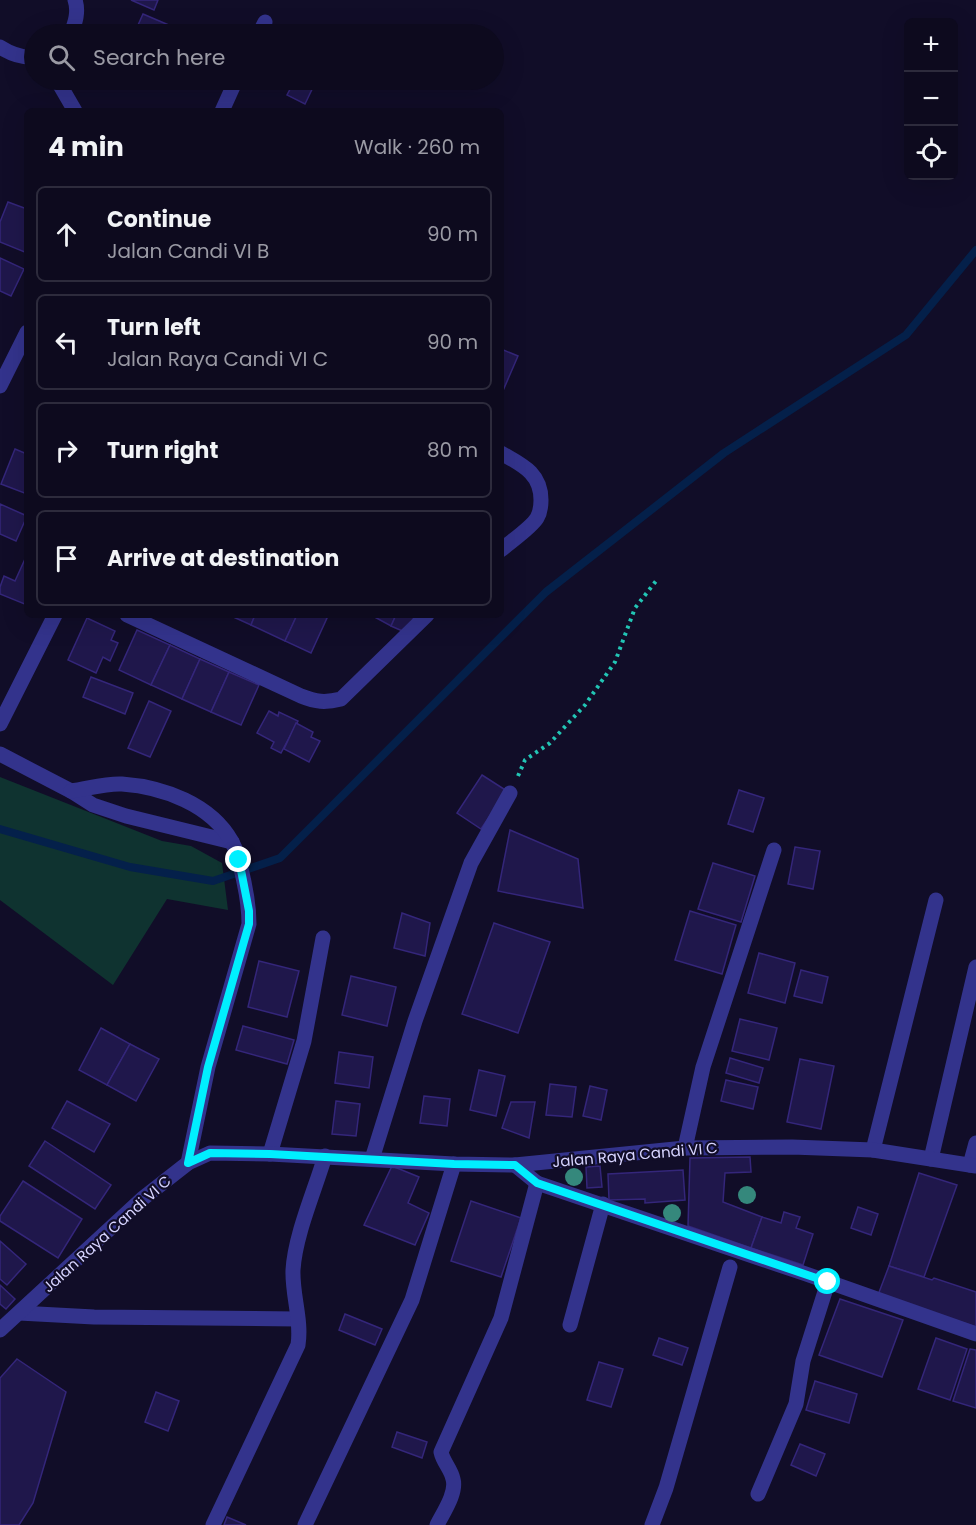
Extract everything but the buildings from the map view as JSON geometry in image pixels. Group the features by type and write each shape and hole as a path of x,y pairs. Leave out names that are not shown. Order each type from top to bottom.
{"street":[{"path":"75,0 77,6 75,24"},
{"path":"0,47 11,54 24,57"},
{"path":"63,90 73,108"},
{"path":"223,108 231,90"},
{"path":"0,386 24,338"},
{"path":"504,455 523,465 541,487 541,507 536,520 504,547"},
{"path":"0,724 53,618"},
{"path":"134,618 316,702 340,699 424,618"},
{"path":"0,754 71,791 93,806 232,842"},
{"path":"71,791 119,784 156,789 198,807 217,822 232,842 239,860 249,911 249,924 208,1067 188,1163"},
{"path":"372,1159 415,1021 471,863 510,793"},
{"path":"685,1148 703,1067 774,850"},
{"path":"873,1150 936,900"},
{"path":"270,1154 304,1041 323,938"},
{"path":"931,1159 976,967"},
{"path":"973,1165 976,1143"},
{"name":"Jalan Raya Candi VI C","path":"0,1330 142,1199 188,1163 210,1153 515,1165 685,1148 792,1147 873,1150 973,1165"},
{"path":"213,1525 298,1345 300,1332 293,1285 294,1266 302,1230 325,1156"},
{"path":"305,1525 412,1300 454,1164"},
{"path":"515,1165 537,1183 976,1334"},
{"path":"437,1525 454,1489 454,1480 441,1452 501,1318 537,1183"},
{"path":"570,1325 603,1204"},
{"path":"652,1525 666,1488 730,1267"},
{"path":"758,1494 796,1404 803,1361 828,1282"},
{"path":"19,1313 94,1317 297,1319"}],"path":[{"path":"510,793 525,760 550,743 585,705 615,662 635,608 656,581"}],"green space":[{"path":"0,777 162,841 191,846 222,863 228,910 167,899 113,985 0,900"}],"waterway":[{"path":"0,829 130,867 213,881 280,858 546,592 724,453 906,335 976,250"}],"route":[{"path":"239,860 249,911 249,924 208,1067 188,1163 210,1153 515,1165 537,1183 828,1282"}]}
